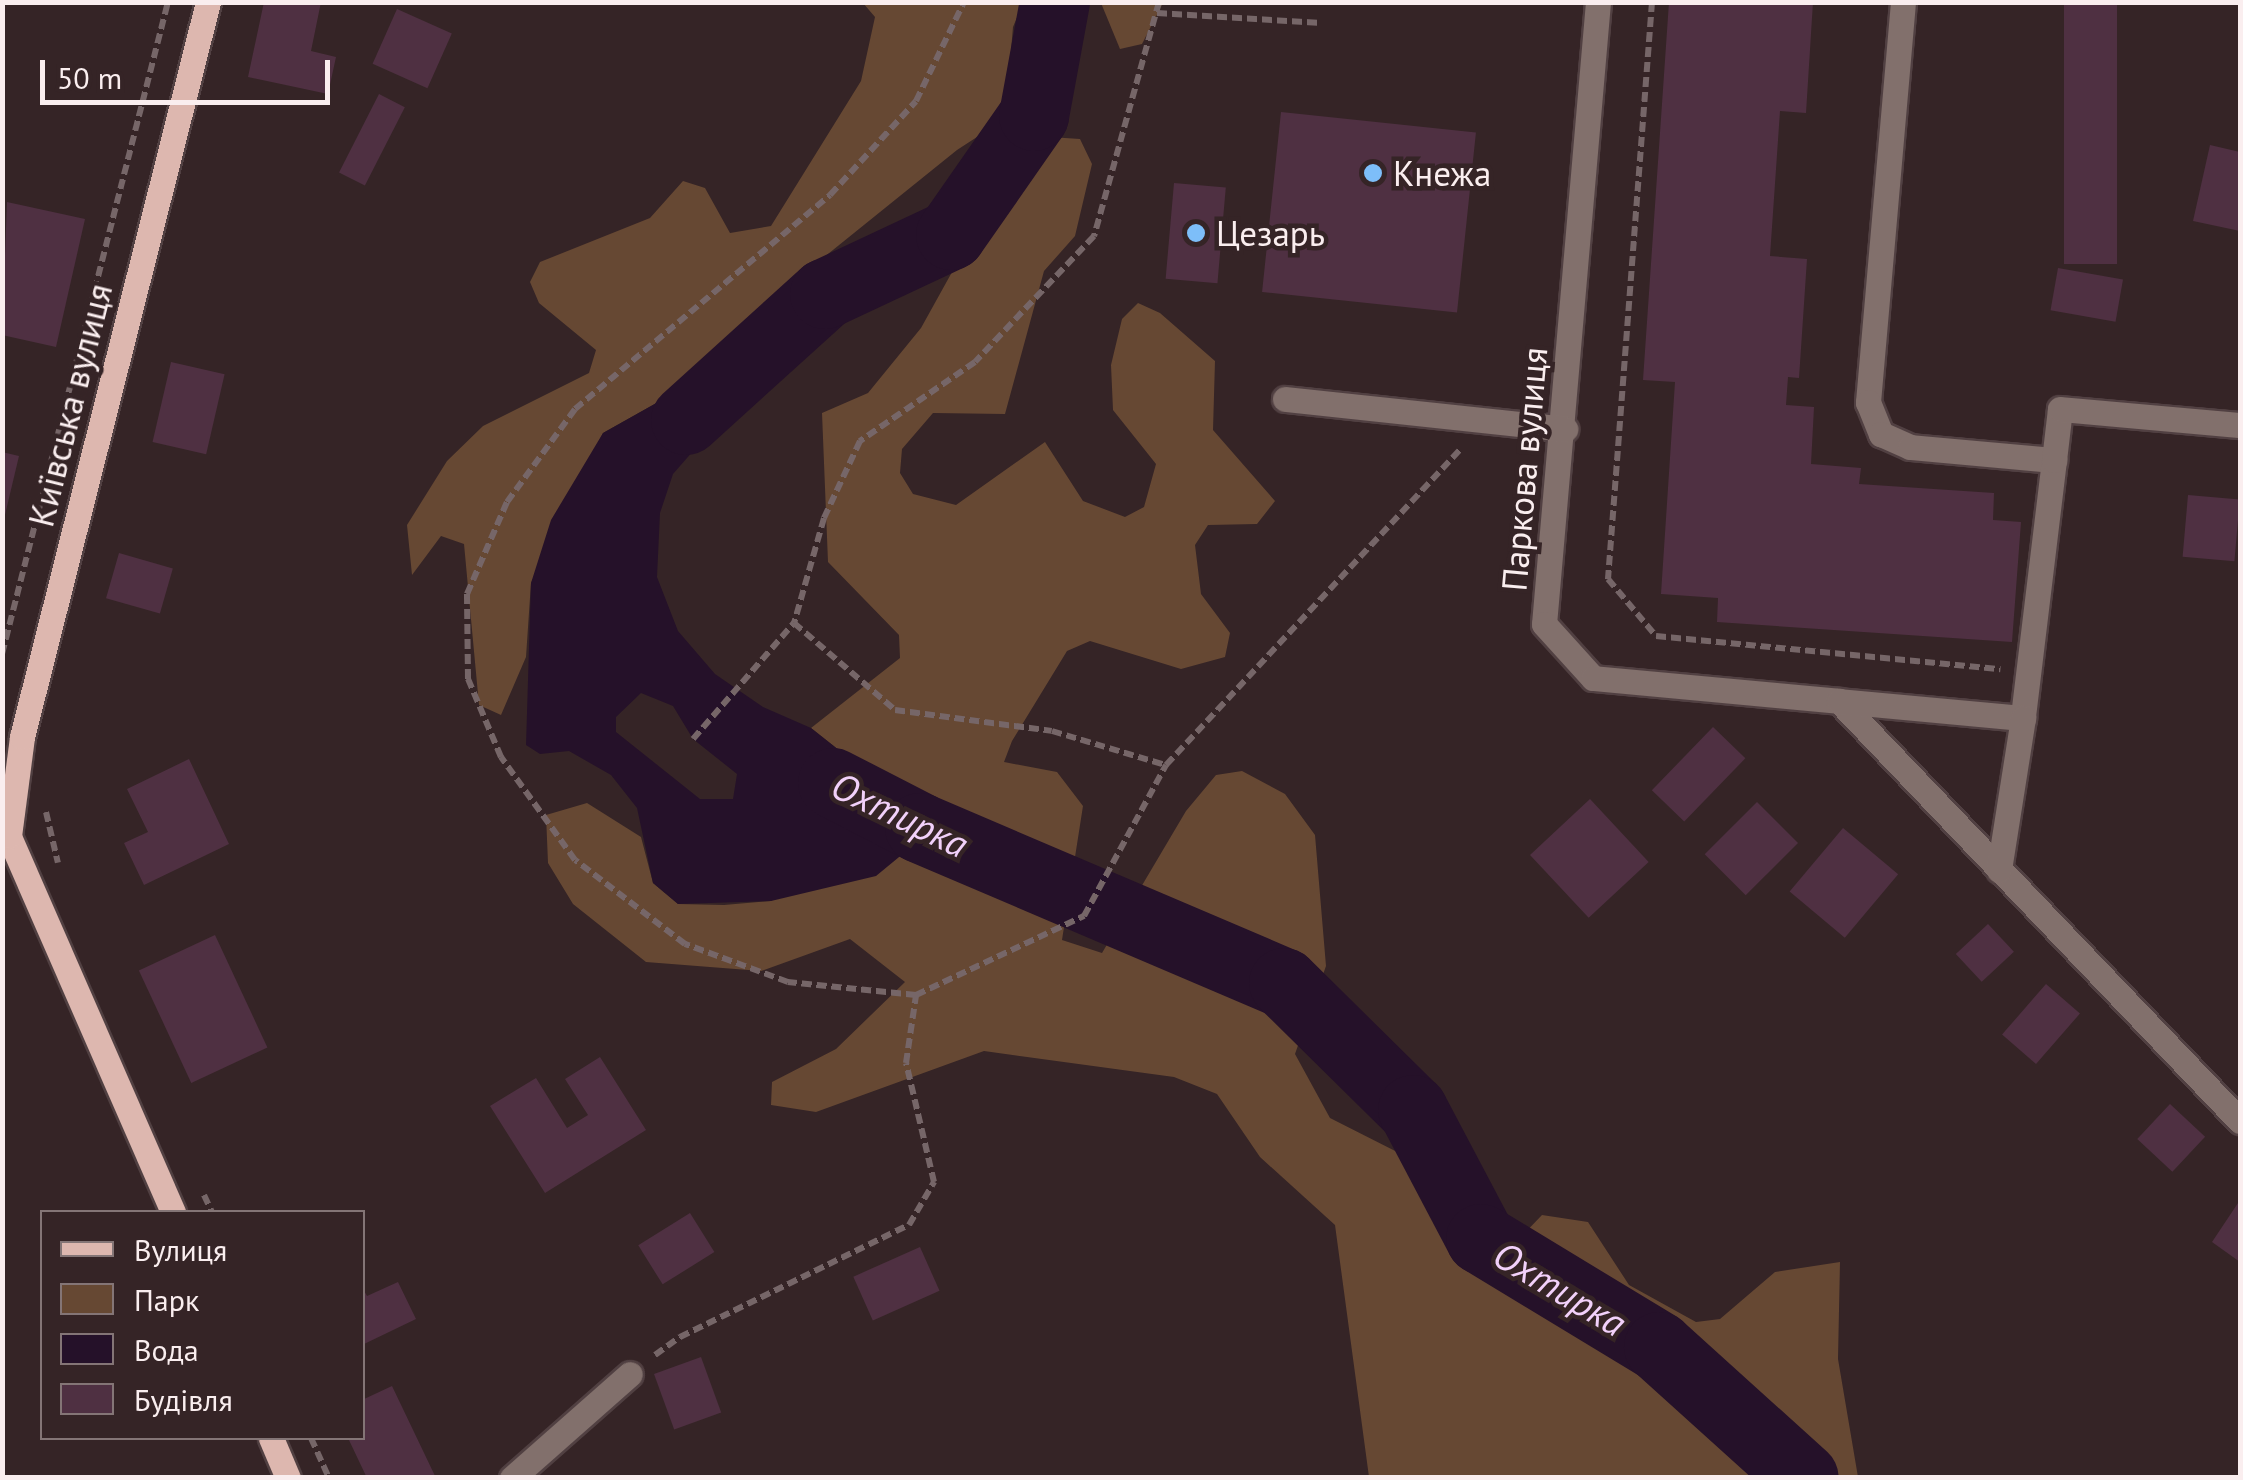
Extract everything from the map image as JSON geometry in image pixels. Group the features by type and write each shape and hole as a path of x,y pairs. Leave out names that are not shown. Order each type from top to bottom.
{"main road":[{"name":"Київська вулиця","path":"172,1210 6,835 22,737 208,2"},
{"path":"272,1440 288,1478"}],"street":[{"name":"Паркова вулиця","path":"1598,2 1565,429 1544,624 1592,678 2022,718"},
{"path":"1904,2 1868,402 1881,434 1910,447 2054,460"},
{"path":"1285,399 1565,429"},
{"path":"1998,870 2022,718 2060,409 2240,425"},
{"path":"1839,701 2240,1121"},
{"path":"512,1478 630,1374"}],"path":[{"path":"2,654 168,2"},
{"path":"964,2 916,101 830,195 575,409 507,502 467,594 468,679 501,757 575,860 685,944 788,982 916,995 1084,916 1166,764 1487,420"},
{"path":"694,739 794,622 824,518 860,441 975,362 1094,236 1159,2"},
{"path":"1652,2 1608,578 1656,636 2028,672"},
{"path":"1157,13 1322,24"},
{"path":"794,622 895,710 1052,731 1166,764"},
{"path":"43,802 60,868"},
{"path":"630,1374 680,1337 908,1226 934,1182 906,1062 916,995"},
{"path":"196,1176 211,1210"},
{"path":"312,1440 328,1478"}],"green space":[{"path":"863,3 1023,3 1013,27 1009,74 1018,120 1035,136 1080,139 1092,164 1075,236 1044,271 1005,414 933,413 902,449 900,473 913,494 956,505 1045,442 1083,501 1125,517 1144,507 1156,464 1113,410 1111,365 1122,319 1138,303 1160,313 1215,361 1213,430 1275,501 1257,524 1208,525 1195,545 1201,594 1230,633 1225,657 1181,669 1090,641 1067,651 1012,741 1004,762 1057,772 1083,806 1062,940 1102,953 1186,811 1216,775 1242,771 1285,794 1315,835 1326,966 1295,1054 1330,1118 1411,1159 1453,1247 1496,1263 1542,1215 1588,1222 1629,1285 1696,1322 1720,1319 1775,1272 1840,1262 1838,1359 1858,1477 1369,1477 1335,1225 1260,1157 1217,1094 1174,1077 984,1051 816,1112 771,1105 772,1082 836,1049 905,982 850,939 761,971 646,962 573,904 548,863 546,815 587,803 641,837 653,883 678,904 724,905 771,901 907,804 811,728 900,658 899,635 828,562 822,413 868,393 921,328 1018,153 977,137 957,150 756,312 692,383 603,433 531,583 526,657 501,715 479,705 464,544 441,536 412,575 407,525 447,461 483,426 589,373 596,350 539,303 530,282 540,262 650,218 683,181 705,188 730,233 771,226 861,81 875,17"},
{"path":"1101,3 1163,3 1142,44 1120,49"}],"water":[{"path":"757,358 708,434 673,474 660,513 657,577 678,631 715,674 763,707 811,728 907,804 920,828 910,848 876,876 771,901 678,904 653,883 637,808 611,775 569,751 540,754 526,745 531,583 551,520 603,433 692,383","holes":["641,693 673,706 693,739 737,774 733,799 700,799 616,732 616,717"]}],"building":[{"path":"264,2 321,2 311,51 336,57 328,94 248,77"},
{"path":"1669,2 1813,2 1806,113 1780,111 1770,256 1807,259 1799,378 1788,377 1786,405 1814,407 1811,464 1861,468 1859,484 1994,493 1993,520 2021,522 2012,642 1717,622 1718,598 1661,594 1675,382 1643,380"},
{"path":"2064,2 2117,2 2117,264 2064,264"},
{"path":"397,9 452,33 427,88 373,64"},
{"path":"379,94 405,107 365,186 339,172"},
{"name":"Кнежа","path":"1281,112 1476,132 1457,312 1262,292"},
{"path":"2210,145 2240,152 2240,231 2193,221"},
{"name":"Цезарь","path":"1174,183 1226,188 1217,283 1166,279"},
{"path":"7,202 85,219 56,347 2,335"},
{"path":"2058,268 2123,279 2116,322 2051,310"},
{"path":"171,362 225,374 206,454 153,442"},
{"path":"2,452 19,456 4,519 2,519"},
{"path":"2188,495 2240,500 2234,561 2183,557"},
{"path":"119,553 173,568 160,614 106,598"},
{"path":"1713,727 1745,758 1684,822 1652,790"},
{"path":"189,759 229,844 144,885 124,843 148,832 127,789"},
{"path":"1590,799 1649,862 1589,918 1530,855"},
{"path":"1757,802 1798,843 1746,895 1705,854"},
{"path":"1843,828 1898,874 1845,938 1790,892"},
{"path":"1988,924 2014,952 1982,982 1956,954"},
{"path":"215,935 267,1047 191,1083 139,970"},
{"path":"2046,984 2080,1014 2036,1064 2002,1035"},
{"path":"600,1057 646,1130 545,1193 490,1106 536,1078 567,1128 588,1115 565,1079"},
{"path":"2170,1104 2205,1137 2172,1172 2137,1139"},
{"path":"2240,1200 2240,1262 2212,1242"},
{"path":"690,1213 714,1252 663,1284 638,1245"},
{"path":"920,1247 940,1291 873,1321 853,1277"},
{"path":"398,1282 416,1319 365,1344 365,1292 367,1296"},
{"path":"701,1357 721,1412 674,1430 654,1374"},
{"path":"392,1386 436,1478 367,1478 349,1440 365,1440 365,1399"}],"waterway":[{"name":"Охтирка","path":"686,420 825,294 951,235 1034,116 1055,2"},
{"name":"Охтирка","path":"833,783 920,828 1284,983 1413,1110 1481,1239 1659,1347 1804,1478"}],"place":[{"name":"Кнежа","path":"1373,173"},
{"name":"Цезарь","path":"1196,233"}]}
